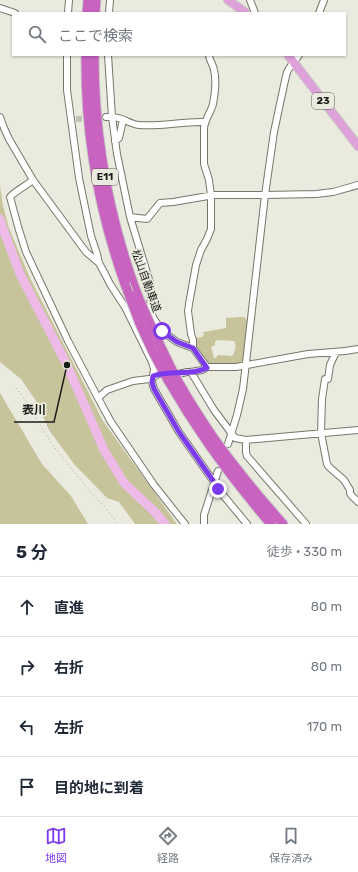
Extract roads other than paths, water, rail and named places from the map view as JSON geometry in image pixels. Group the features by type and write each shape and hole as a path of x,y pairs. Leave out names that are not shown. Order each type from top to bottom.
{"highway":[{"path":"87,12 88,0"},
{"path":"95,12 96,0"},
{"name":"松山自動車道","path":"86,56 88,114 98,190 116,259 140,324 153,352 191,404 214,439 239,473 283,524"},
{"name":"松山自動車道","path":"94,56 96,114 105,180 115,226 124,257 148,321 161,349 184,408 233,479 271,524"}],"main road":[{"path":"228,0 245,12"},
{"name":"23","path":"293,57 358,146"}],"street":[{"path":"68,12 69,0"},
{"path":"109,12 110,0"},
{"path":"250,0 256,12"},
{"path":"319,12 324,0"},
{"path":"0,8 12,12"},
{"path":"67,56 67,90 74,120 79,178 91,236 99,264 125,307 152,362 154,369 152,382 154,389 179,432 218,489 247,524"},
{"path":"108,56 109,117 130,217 152,286 150,310 162,331 177,342 193,348 207,368"},
{"path":"193,348 189,320 189,304 196,265 211,229 211,195 209,180 204,164 205,122 211,110 215,94 215,71 209,56"},
{"path":"228,444 240,403 246,366 265,195 274,132 287,72 293,57"},
{"path":"0,117 9,139 33,180 86,252 99,264"},
{"path":"109,117 118,117 132,124 145,125 205,122"},
{"path":"115,141 119,138 123,120"},
{"path":"33,180 10,197 26,252 111,422 154,485 185,524"},
{"path":"130,217 147,220 161,202 173,202 214,194 316,194 333,192 358,185"},
{"path":"125,307 150,310"},
{"path":"98,398 107,390 134,381 149,379 159,374 178,374 207,368 246,366 308,354 358,349"},
{"path":"336,352 330,365 328,379 325,379 322,399 321,433 327,464 344,480 352,496 358,502"},
{"path":"191,372 214,410 235,438 246,440 358,430"},
{"path":"246,440 247,456 306,524"},
{"path":"204,524 204,515 218,471"}],"waterway":[{"path":"0,219 20,274 67,365 104,450 124,483 155,512 165,524"}],"tunnel":[{"path":"76,119 106,117"}],"place":[{"name":"表川","path":"67,365"}]}
